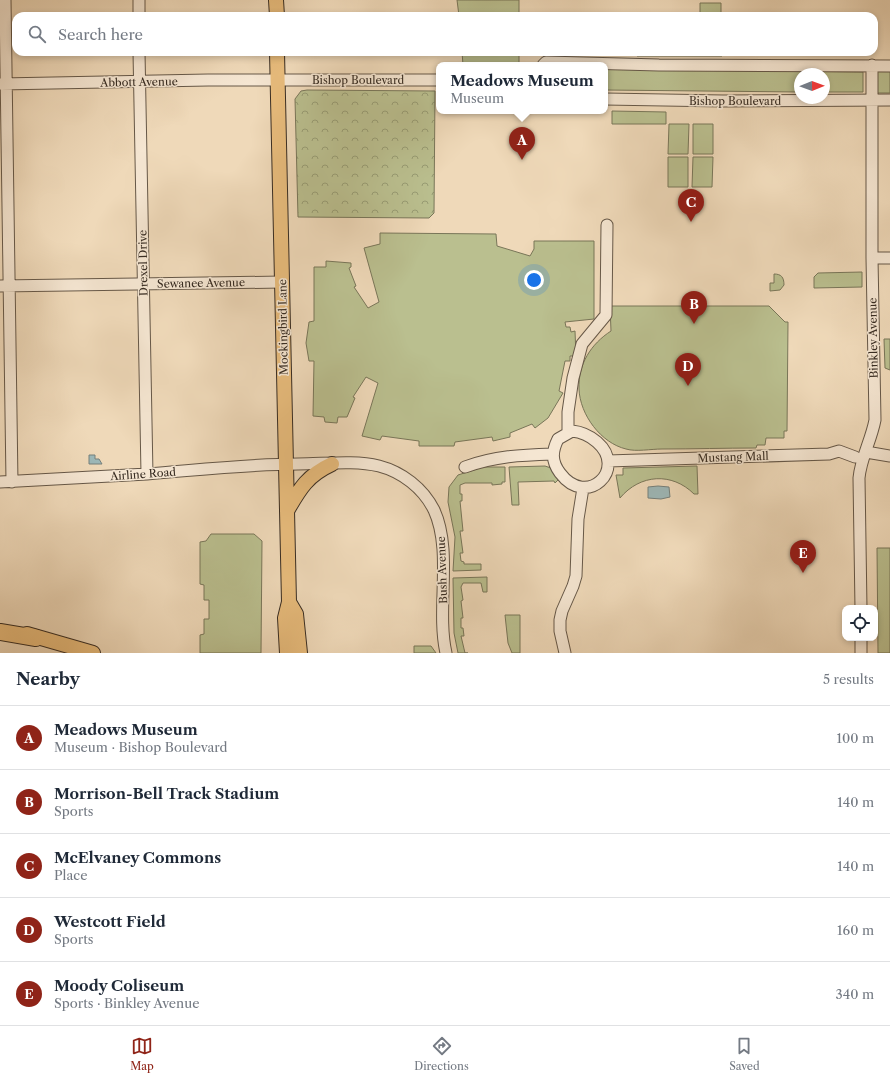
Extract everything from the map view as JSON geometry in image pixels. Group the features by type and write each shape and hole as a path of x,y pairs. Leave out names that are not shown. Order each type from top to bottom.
{"highway":[{"path":"0,632 36,638"}],"main road":[{"path":"276,0 277,12"},
{"name":"Mockingbird Lane","path":"278,56 289,602 285,618 287,653"},
{"path":"287,511 309,477 332,464"},
{"name":"Mockingbird Lane","path":"289,602 296,614 300,653"},
{"path":"0,624 36,638 92,653"}],"street":[{"path":"5,0 3,84 4,286 12,482"},
{"path":"139,0 139,12"},
{"name":"Drexel Drive","path":"139,56 147,474"},
{"path":"608,64 890,66"},
{"name":"Binkley Avenue","path":"861,605 859,478 862,459 860,454 872,434 875,420 872,258 872,65"},
{"name":"Abbott Avenue","path":"3,84 278,80"},
{"name":"Bishop Boulevard","path":"278,80 436,80"},
{"name":"Bishop Boulevard","path":"608,99 723,101 890,100"},
{"path":"568,432 568,412 573,378 582,344 606,315 607,225"},
{"path":"872,258 890,258"},
{"name":"Sewanee Avenue","path":"4,286 282,282"},
{"path":"568,432 578,432 592,438 601,446 608,461 604,479 594,486 583,488 575,486 562,476 554,462 552,454 558,439 568,432"},
{"name":"Mustang Mall","path":"608,461 829,454 839,451 860,454"},
{"path":"465,467 488,459 507,456 552,454"},
{"path":"860,454 890,456"},
{"name":"Bush Avenue","path":"286,464 363,464 389,468 409,480 418,488 434,509 439,522 442,537 444,633 446,653"},
{"name":"Airline Road","path":"0,482 147,474 286,464"},
{"path":"565,653 560,631 560,620 576,576 578,519 583,488"},
{"path":"861,641 861,653"}],"green space":[{"path":"457,0 519,0 519,12 458,12"},
{"path":"700,3 721,3 721,12 700,12"},
{"path":"462,56 519,56 519,62 463,62"},
{"path":"608,69 794,71 794,92 608,90"},
{"path":"877,70 890,70 890,93 876,93"},
{"path":"830,72 863,72 863,92 830,92"},
{"path":"301,91 435,91 434,213 429,218 298,217 295,99"},
{"path":"612,111 666,112 666,124 612,124"},
{"path":"669,124 689,124 688,154 668,154"},
{"path":"693,124 713,124 713,154 693,154"},
{"path":"668,157 688,157 688,187 668,187"},
{"path":"693,157 713,157 712,187 692,187"},
{"path":"380,233 496,234 497,246 530,256 534,249 534,241 594,241 594,319 565,322 566,327 570,327 571,332 575,331 576,356 570,356 570,361 565,361 559,391 563,393 548,418 535,428 532,424 510,433 510,437 493,441 492,437 455,442 454,446 419,446 419,441 382,436 380,440 362,436 378,383 366,377 353,397 355,398 347,417 338,417 337,423 325,422 324,417 313,416 314,361 309,361 306,343 309,322 314,321 314,267 326,267 326,261 351,263 351,267 349,268 356,286 354,287 368,308 379,302 364,248 380,244"},
{"path":"862,272 862,287 814,288 814,277 818,273"},
{"path":"774,274 782,276 784,285 780,290 770,291 770,283 774,283"},
{"path":"610,306 769,306 785,322 788,322 787,431 784,431 784,438 766,438 765,445 757,445 756,448 639,450 626,449 608,441 600,434 588,418 583,408 580,399 579,380 583,363 592,348 611,331"},
{"path":"884,339 890,339 890,370 885,368"},
{"path":"545,466 554,469 559,479 555,483 554,481 518,482 519,505 512,505 509,467"},
{"path":"697,466 698,494 694,494 676,482 666,479 656,479 646,480 637,484 620,498 616,475 623,475 623,468"},
{"path":"483,467 505,467 505,482 502,482 502,484 492,485 492,483 465,483 460,485 460,494 462,494 462,501 460,501 463,531 460,531 463,553 460,553 461,561 464,562 464,564 481,564 481,570 453,571 455,537 448,502 449,487 458,475"},
{"path":"211,534 254,534 262,541 261,653 200,653 200,635 204,634 204,619 209,619 209,600 204,600 204,585 200,584 200,542 206,541"},
{"path":"877,548 890,548 890,653 878,653"},
{"path":"487,577 487,592 483,592 481,583 463,583 461,587 463,618 461,618 461,628 463,628 464,636 461,636 465,653 458,653 454,633 453,578"},
{"path":"505,615 520,615 520,653 512,653 508,643"},
{"path":"414,646 431,646 436,653 414,653"}],"water":[{"path":"89,455 95,455 95,459 99,459 102,464 89,464"},
{"path":"648,487 669,487 670,497 661,499 648,498"}],"place":[{"name":"Meadows Museum","path":"522,160"},
{"name":"McElvaney Commons","path":"691,222"},
{"name":"Morrison-Bell Track Stadium","path":"694,324"},
{"name":"Westcott Field","path":"688,386"},
{"name":"Moody Coliseum","path":"803,573"}]}
